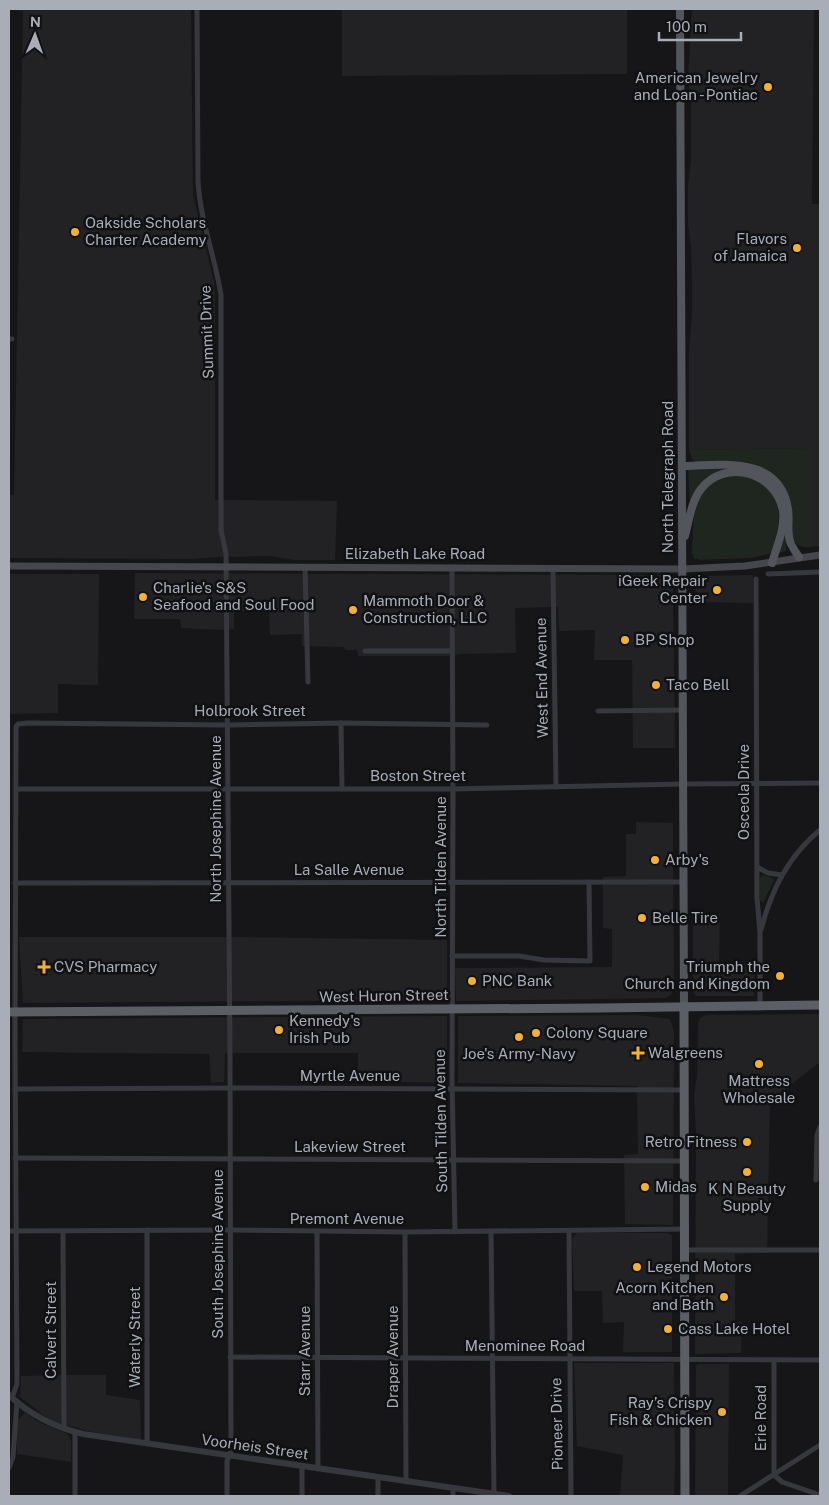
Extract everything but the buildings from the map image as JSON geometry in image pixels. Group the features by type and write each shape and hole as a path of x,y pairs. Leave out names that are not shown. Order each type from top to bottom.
{"highway":[{"name":"West Huron Street","path":"12,1012 820,1005"},
{"path":"684,1006 685,1496"}],"main road":[{"name":"North Telegraph Road","path":"680,9 684,1006"},
{"path":"682,466 741,465 754,468 768,475 786,498 789,513 790,542 799,557"},
{"path":"682,545 694,501 701,488 710,480 722,474 747,472 756,475 766,482 775,492 781,505 783,524 772,563"},
{"name":"Elizabeth Lake Road","path":"9,566 682,569 738,567 820,554"}],"street":[{"name":"Summit Drive","path":"197,9 199,203 218,278 220,295 222,530 226,567"},
{"name":"North Josephine Avenue","path":"226,567 229,1011"},
{"path":"305,567 308,682"},
{"name":"North Tilden Avenue","path":"452,568 452,1009"},
{"name":"West End Avenue","path":"553,569 556,786"},
{"path":"768,574 820,572"},
{"name":"Osceola Drive","path":"756,579 757,898 760,933 760,1005"},
{"path":"364,651 452,651"},
{"path":"598,711 683,710"},
{"path":"341,723 342,789"},
{"name":"Holbrook Street","path":"16,789 16,727 18,724 228,725 341,723 487,725"},
{"name":"Boston Street","path":"16,789 453,789 820,783"},
{"path":"9,1468 13,1457 13,1398 17,1384 15,1089 12,1012 16,789"},
{"path":"760,933 768,906 782,875 799,850 820,830"},
{"path":"757,867 768,873 782,875"},
{"name":"North Tilden Avenue","path":"452,956 519,956 544,960 590,960 589,882"},
{"name":"La Salle Avenue","path":"15,883 683,882"},
{"name":"South Tilden Avenue","path":"452,1009 455,1232"},
{"name":"South Josephine Avenue","path":"227,1496 227,1461 230,1450 229,1011"},
{"name":"Myrtle Avenue","path":"15,1089 684,1090"},
{"path":"816,1180 817,1135 820,1127"},
{"name":"Lakeview Street","path":"15,1158 684,1161"},
{"name":"Premont Avenue","path":"9,1231 492,1232 685,1229"},
{"name":"Waterly Street","path":"146,1230 147,1444"},
{"name":"Calvert Street","path":"63,1231 64,1429"},
{"name":"Pioneer Drive","path":"569,1231 571,1496"},
{"name":"Starr Avenue","path":"317,1232 318,1469"},
{"name":"Draper Avenue","path":"405,1232 406,1482"},
{"path":"492,1232 494,1494"},
{"path":"685,1250 820,1250"},
{"name":"Menominee Road","path":"230,1357 820,1360"},
{"name":"Erie Road","path":"774,1360 774,1475"},
{"name":"Voorheis Street","path":"13,1398 35,1415 64,1429 75,1432 508,1496"},
{"path":"75,1432 75,1496"},
{"path":"740,1496 820,1445"},
{"path":"302,1467 302,1496"},
{"path":"774,1475 782,1482 820,1496"},
{"path":"378,1478 378,1496"},
{"path":"453,1496 454,1488"}],"shaded area":[{"path":"12,9 191,9 193,195 215,293 215,500 337,501 335,560 295,560 269,556 194,559 9,558 9,495 14,495 23,11"},
{"path":"342,9 627,9 627,74 342,76"},
{"path":"692,9 814,9 812,204 820,204 820,546 810,547 810,448 689,450 689,348 692,283 688,224 691,99 688,78"},
{"path":"810,448 810,547 800,546 793,540 768,473 698,463 692,459 689,450"},
{"path":"741,467 770,480 786,514 786,551 778,553 784,525 771,484 723,470 690,504 688,470"},
{"path":"725,475 752,477 771,490 779,508 779,519 772,551 769,554 751,558 694,559 692,554 694,507 706,486"},
{"path":"135,573 670,575 673,580 675,748 633,748 632,660 594,660 595,630 559,631 558,607 515,608 516,653 447,656 358,656 357,650 345,650 344,647 302,646 302,634 270,635 269,611 234,611 234,629 220,630 181,628 180,619 134,619"},
{"path":"9,574 99,574 98,685 58,684 58,713 9,714"},
{"path":"753,575 753,603 696,602 695,576"},
{"path":"636,822 673,823 674,987 671,995 666,998 456,1001 455,968 612,967 612,929 603,928 603,877 626,876 626,834 636,834"},
{"path":"763,875 774,880 763,903 760,900 760,878"},
{"path":"693,914 720,914 719,963 755,963 754,996 696,996 693,992"},
{"path":"19,937 234,937 447,940 447,998 445,1000 23,1003"},
{"path":"820,1014 820,1062 793,1083 774,1103 770,1101 767,1253 735,1254 735,1322 742,1322 741,1353 695,1354 696,1132 694,1096 697,1076 698,1023 700,1018 706,1015"},
{"path":"637,1015 670,1019 674,1031 673,1225 625,1224 624,1155 638,1154 637,1086 458,1083 458,1016"},
{"path":"447,1016 447,1083 358,1081 358,1053 225,1053 224,1082 211,1083 209,1054 22,1052 23,1019"},
{"path":"577,1233 667,1233 672,1235 672,1352 623,1352 624,1322 603,1323 602,1291 574,1291 572,1239"},
{"path":"574,1363 674,1363 674,1496 620,1496 623,1455 577,1446"},
{"path":"729,1364 728,1496 695,1496 696,1365"},
{"path":"106,1375 106,1395 140,1400 141,1440 88,1431 55,1422 20,1397 21,1376"},
{"path":"25,1413 41,1423 68,1434 71,1441 71,1462 17,1454 17,1421"}],"place":[{"name":"American Jewelry and Loan - Pontiac","path":"768,87"},
{"name":"Oakside Scholars Charter Academy","path":"75,232"},
{"name":"Flavors of Jamaica","path":"797,248"},
{"name":"iGeek Repair Center","path":"717,590"},
{"name":"Charlie's S&S Seafood and Soul Food","path":"143,597"},
{"name":"Mammoth Door & Construction, LLC","path":"353,610"},
{"name":"BP Shop","path":"625,640"},
{"name":"Taco Bell","path":"656,685"},
{"name":"Arby's","path":"655,860"},
{"name":"Belle Tire","path":"642,918"},
{"name":"CVS Pharmacy","path":"44,967"},
{"name":"Triumph the Church and Kingdom","path":"780,976"},
{"name":"PNC Bank","path":"472,981"},
{"name":"Kennedy's Irish Pub","path":"279,1030"},
{"name":"Colony Square","path":"536,1033"},
{"name":"Joe's Army-Navy","path":"519,1037"},
{"name":"Walgreens","path":"638,1053"},
{"name":"Mattress Wholesale","path":"759,1064"},
{"name":"Retro Fitness","path":"747,1142"},
{"name":"K N Beauty Supply","path":"747,1172"},
{"name":"Midas","path":"645,1187"},
{"name":"Legend Motors","path":"637,1267"},
{"name":"Acorn Kitchen and Bath","path":"724,1297"},
{"name":"Cass Lake Hotel","path":"668,1329"},
{"name":"Ray’s Crispy Fish & Chicken","path":"722,1412"}]}
